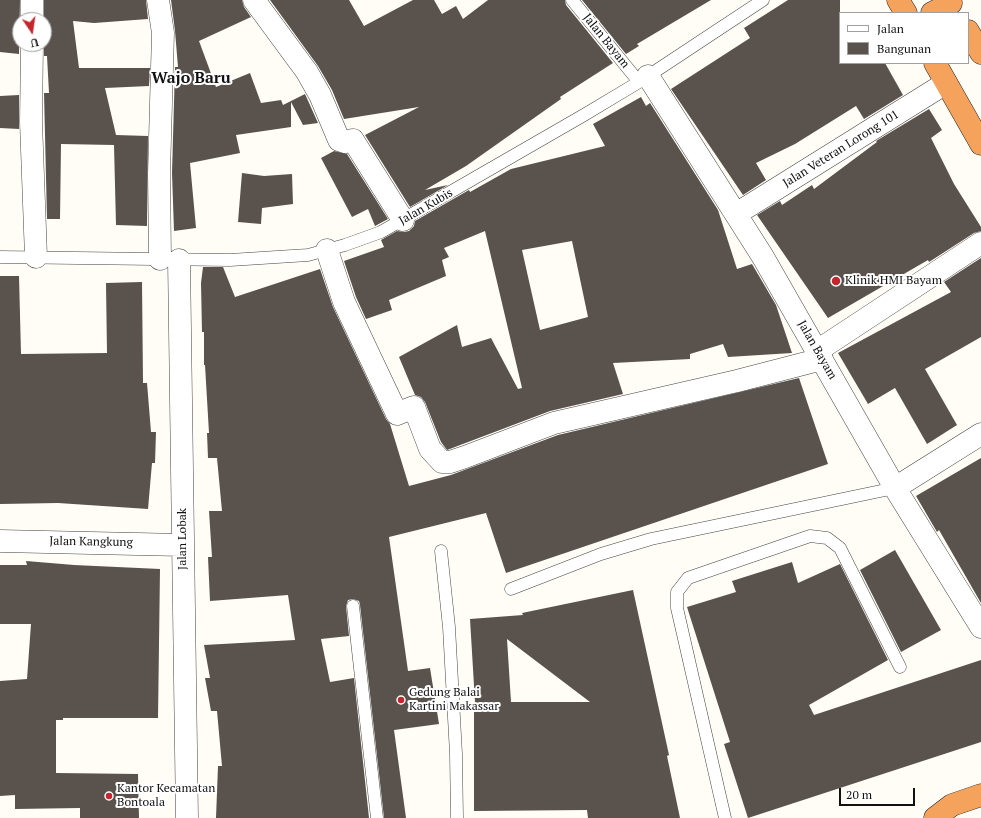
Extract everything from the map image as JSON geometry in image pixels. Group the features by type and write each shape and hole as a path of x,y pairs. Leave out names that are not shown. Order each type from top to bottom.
{"highway":[{"path":"898,0 905,12"},
{"path":"935,12 953,5"},
{"path":"969,33 981,53"},
{"path":"936,64 981,144"},
{"path":"935,818 952,805 981,795"}],"street":[{"path":"32,0 32,12"},
{"name":"Jalan Lobak","path":"158,0 163,33 158,173 170,260 182,545 187,818"},
{"path":"254,0 307,72 320,95 338,140 345,142 353,140 403,220"},
{"path":"32,52 31,122 36,257"},
{"name":"Jalan Bayam","path":"643,79 736,214 820,355 895,488 980,623"},
{"name":"Jalan Veteran Lorong 101","path":"736,214 946,83"},
{"path":"326,250 344,302 397,414 414,407 430,449 442,462 450,462 554,423 737,381 820,355 981,243"},
{"path":"895,488 981,434"},
{"name":"Jalan Kangkung","path":"0,541 182,545"}],"lane":[{"name":"Jalan Bayam","path":"572,0 643,79"},
{"name":"Jalan Kubis","path":"0,256 170,260 268,258 308,255 345,245 381,232 403,220 643,79 763,0"},
{"path":"511,589 601,554 651,539 895,488"},
{"path":"725,818 677,608 677,592 688,578 810,536 827,538 840,548 900,667"},
{"path":"441,551 449,627 456,754 457,818"},
{"path":"353,606 377,818"}],"building":[{"path":"0,0 20,0 20,12 12,12 12,52 19,52 19,54 0,52"},
{"path":"44,0 146,0 148,19 94,23 73,21 79,68 150,68 149,86 105,88 116,135 148,136 147,226 116,225 114,145 61,144 60,219 47,219 44,93 49,93 47,56 44,56 44,52 52,52 52,12 44,12"},
{"path":"171,0 242,0 244,7 251,17 199,41 216,87 250,73 261,103 281,100 283,105 305,94 318,123 303,125 291,102 291,127 236,135 240,153 190,163 196,228 174,231 172,173 175,67 178,67"},
{"path":"270,0 349,0 364,26 413,0 434,0 442,14 456,6 463,19 488,0 565,0 566,5 613,63 560,97 561,99 466,166 425,190 448,185 410,207 365,135 419,107 344,119 332,90 318,66"},
{"path":"582,0 711,0 637,44 639,46 626,54"},
{"path":"788,0 840,0 839,64 886,64 903,95 864,119 856,106 795,144 756,163 766,180 743,195 671,89 750,38 744,28"},
{"path":"19,95 19,129 0,128 0,96"},
{"path":"641,97 646,106 650,103 718,210 737,269 752,264 776,305 792,353 728,357 723,344 690,354 690,359 613,363 623,394 550,411 447,450 441,442 425,402 421,397 415,395 399,357 457,325 462,347 491,338 518,389 522,388 485,231 444,248 449,257 442,260 446,276 389,300 392,310 366,319 356,297 344,261 384,247 381,240 397,231 409,231 414,226 415,221 469,190 470,192 511,169 605,146 593,124","holes":["572,241 588,317 540,330 522,250"]},
{"path":"929,109 942,130 931,138 954,184 981,227 981,231 974,233 929,262 928,260 828,318 757,215 780,201 782,205 812,185 814,189 877,142 876,141"},
{"path":"334,151 347,154 388,219 375,226 368,209 352,217 321,158"},
{"path":"242,173 264,176 292,174 293,204 262,208 261,224 238,222"},
{"path":"981,258 981,337 925,369 957,425 927,444 895,388 868,404 838,353 951,292 944,282"},
{"path":"203,267 223,267 235,297 320,269 333,307 386,419 390,424 409,486 451,475 558,435 799,378 828,464 506,573 486,513 389,537 408,671 430,668 439,724 394,730 406,818 384,818 360,605 359,601 353,599 348,600 346,606 349,636 321,639 330,682 354,678 369,818 216,818 218,766 222,766 217,711 211,711 205,678 210,678 204,645 295,640 288,595 210,601 208,557 212,557 209,511 222,511 217,458 208,458 207,433 209,433 204,365 204,332 202,332 201,283"},
{"path":"0,276 19,276 21,354 107,353 106,283 142,282 143,383 147,383 151,432 156,432 155,463 152,463 148,509 58,503 0,504"},
{"path":"981,458 981,603 939,530 937,532 916,496"},
{"path":"895,550 941,630 901,652 860,570"},
{"path":"26,561 160,569 158,718 63,718 63,720 56,720 56,773 138,774 139,818 80,818 80,808 15,809 15,795 0,796 0,681 27,679 31,624 0,624 0,565 27,565"},
{"path":"792,562 798,583 840,564 888,660 809,705 814,715 981,660 981,742 748,818 724,744 730,742 687,607 736,592 732,581"},
{"path":"633,590 669,755 667,756 680,818 588,818 587,810 474,811 475,702 470,619 523,615 522,613","holes":["507,639 590,702 511,702"]}],"place":[{"name":"Klinik HMI Bayam","path":"836,281"},
{"name":"Gedung Balai Kartini Makassar","path":"401,700"},
{"name":"Kantor Kecamatan Bontoala","path":"109,796"}],"district":[{"name":"Wajo Baru","path":"191,78"}]}
